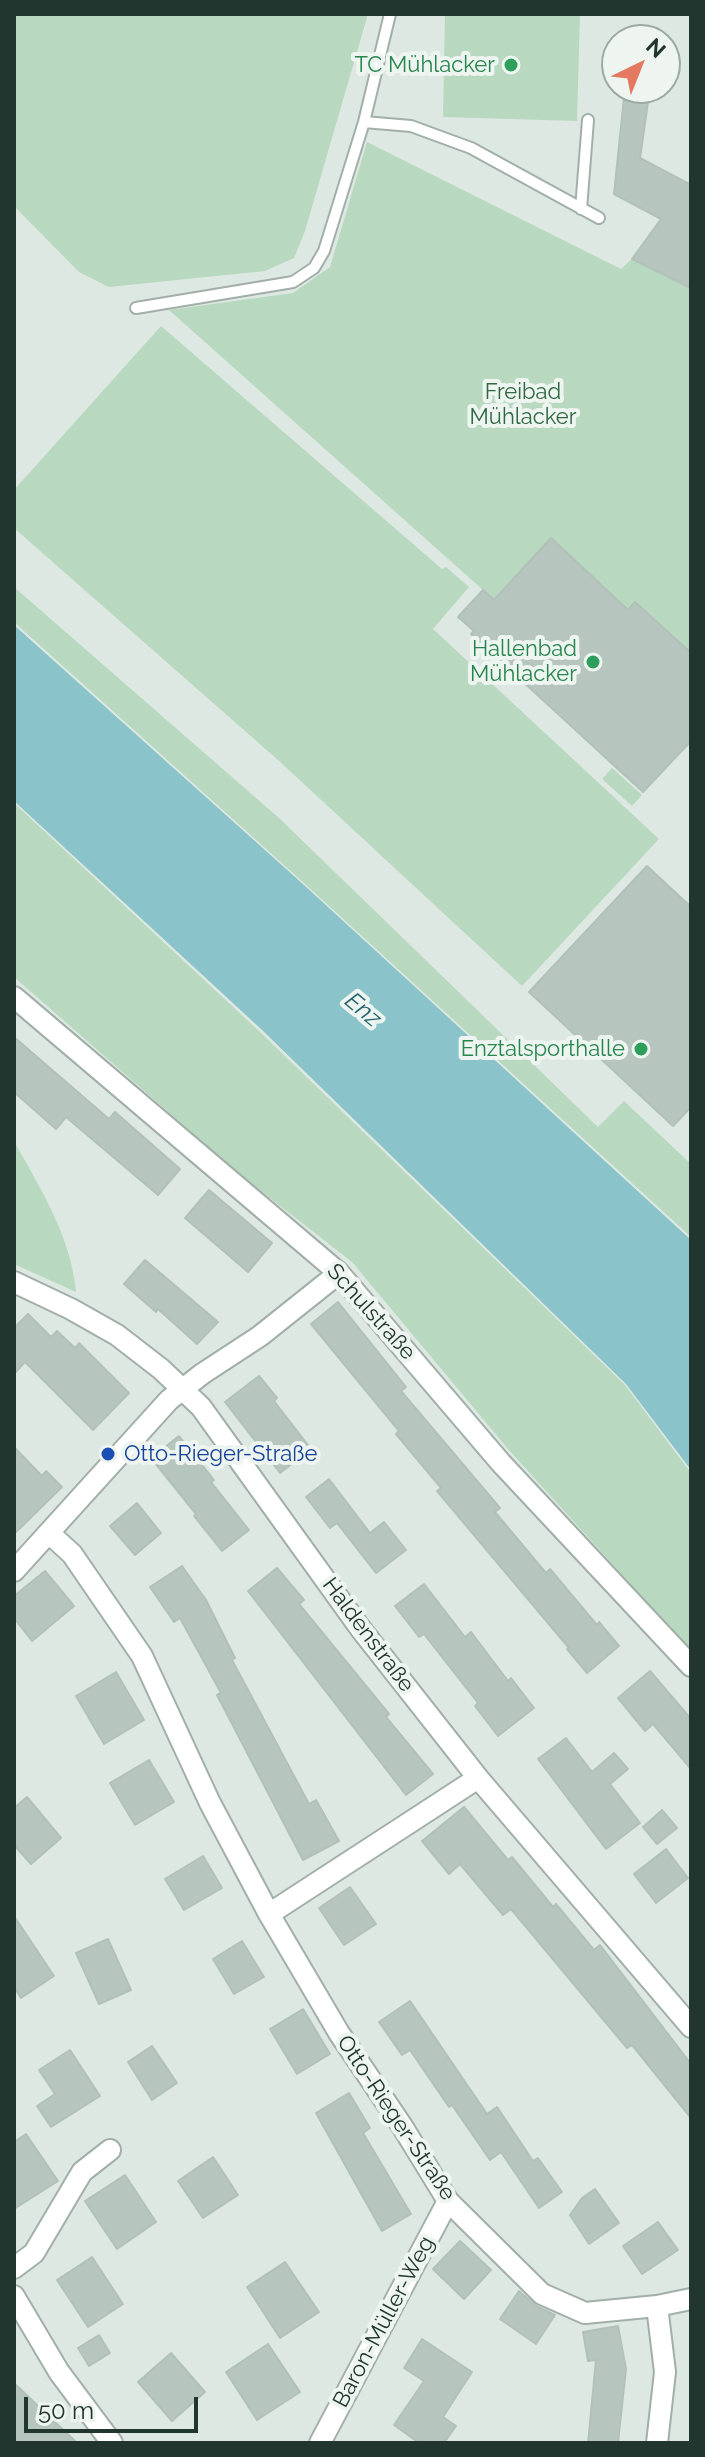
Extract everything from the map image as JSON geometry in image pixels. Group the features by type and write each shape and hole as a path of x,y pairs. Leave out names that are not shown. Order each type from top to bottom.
{"street":[{"name":"Schulstraße","path":"14,997 339,1273 501,1463 691,1666"},
{"path":"14,1571 183,1388 260,1336 339,1273"},
{"name":"Haldenstraße","path":"14,1282 117,1335 183,1388 201,1407 360,1628 478,1778 691,2027"},
{"name":"Otto-Rieger-Straße","path":"49,1533 72,1554 142,1656 210,1803 269,1914 339,2033 448,2201 542,2294 585,2313 657,2306 691,2299"},
{"path":"269,1914 478,1778"},
{"path":"14,2268 34,2253 82,2172 110,2150"},
{"name":"Baron-Müller-Weg","path":"320,2443 448,2201"},
{"path":"14,2296 59,2372 112,2443"},
{"path":"657,2306 665,2372 657,2443"}],"lane":[{"path":"136,308 293,282 314,268 324,251 364,122 390,14"},
{"path":"581,209 588,120"},
{"path":"364,122 411,126 471,148 599,218"}],"green space":[{"path":"14,14 368,14 305,231 294,258 265,271 109,287 79,272 14,206"},
{"name":"TC Mühlacker","path":"445,14 580,14 577,121 443,117"},
{"name":"Freibad Mühlacker","path":"367,142 621,269 652,232 691,252 691,741 643,792 471,634 473,631 458,617 483,590 169,310 293,293 330,267"},
{"path":"161,326 442,569 446,567 469,587 433,629 659,839 522,986 278,760 14,528 14,490"},
{"path":"14,587 279,818 598,1127 624,1101 691,1164 691,1237 14,622"},
{"path":"612,768 642,795 632,806 602,779"},
{"path":"14,803 259,1031 625,1385 691,1473 691,1651 508,1449 352,1262 238,1173 14,977"},
{"path":"14,1141 61,1233 76,1292 14,1264"}],"water":[{"name":"Enz","path":"14,625 304,885 691,1240 691,1470 626,1384 261,1029 14,801"}],"building":[{"path":"623,104 648,104 640,158 691,185 691,288 632,259 661,219 614,194"},
{"name":"Hallenbad Mühlacker","path":"551,538 628,610 635,602 691,653 691,741 643,792 471,634 474,631 458,617 483,590 494,600"},
{"name":"Enztalsporthalle","path":"647,866 691,907 691,1107 673,1126 529,992"},
{"path":"14,1037 109,1119 115,1112 180,1169 158,1195 66,1117 56,1129 14,1092"},
{"path":"209,1190 272,1243 248,1272 185,1218"},
{"path":"145,1260 218,1322 197,1344 124,1284"},
{"path":"338,1302 406,1387 401,1391 500,1508 495,1512 546,1573 550,1569 619,1646 587,1673 437,1491 441,1488 396,1434 399,1431 311,1324"},
{"path":"28,1314 51,1337 57,1331 75,1348 79,1343 129,1393 93,1430 25,1362 14,1374 14,1328"},
{"path":"259,1376 311,1449 280,1473 225,1402"},
{"path":"179,1436 249,1530 222,1551 151,1458"},
{"path":"14,1447 42,1476 46,1471 62,1487 14,1534"},
{"path":"329,1479 370,1533 384,1522 406,1550 376,1573 337,1523 330,1528 306,1497"},
{"path":"137,1503 161,1533 135,1555 110,1526"},
{"path":"182,1566 206,1600 235,1658 232,1660 309,1804 316,1800 339,1841 303,1860 217,1695 221,1693 180,1618 174,1622 150,1587"},
{"path":"277,1568 304,1600 299,1604 389,1714 386,1717 433,1774 406,1795 248,1591"},
{"path":"45,1571 74,1606 32,1641 14,1618 14,1596"},
{"path":"424,1584 465,1637 471,1632 508,1681 511,1678 534,1708 498,1736 475,1706 478,1703 424,1634 419,1637 395,1606"},
{"path":"650,1671 691,1719 691,1769 653,1724 645,1731 618,1698"},
{"path":"116,1672 144,1720 104,1744 76,1696"},
{"path":"566,1738 592,1772 614,1753 628,1769 610,1784 640,1823 606,1849 538,1759"},
{"path":"149,1760 174,1802 135,1825 110,1783"},
{"path":"27,1797 61,1838 31,1864 14,1845 14,1808"},
{"path":"464,1807 508,1860 512,1857 594,1950 600,1945 691,2064 691,2118 632,2045 627,2048 511,1909 503,1915 460,1864 449,1874 422,1841"},
{"path":"662,1810 677,1828 657,1844 643,1827"},
{"path":"666,1849 688,1878 656,1903 634,1874"},
{"path":"203,1856 222,1888 184,1910 165,1879"},
{"path":"350,1887 376,1924 344,1945 319,1908"},
{"path":"14,1916 54,1976 21,1998 14,1987"},
{"path":"108,1939 131,1990 99,2004 76,1953"},
{"path":"242,1941 264,1977 234,1994 213,1959"},
{"path":"410,2001 487,2114 497,2107 533,2161 538,2158 562,2192 539,2208 501,2152 490,2160 410,2050 402,2055 379,2022"},
{"path":"303,2009 330,2054 297,2074 270,2029"},
{"path":"152,2046 177,2083 152,2100 128,2062"},
{"path":"70,2050 100,2096 51,2127 37,2106 55,2094 39,2070"},
{"path":"349,2093 370,2128 363,2133 411,2214 382,2231 316,2113"},
{"path":"26,2134 58,2181 14,2209 14,2142"},
{"path":"213,2157 238,2195 203,2218 178,2181"},
{"path":"125,2175 156,2222 117,2249 85,2201"},
{"path":"595,2189 619,2223 589,2244 570,2215 582,2198"},
{"path":"658,2222 678,2250 642,2274 623,2246"},
{"path":"460,2241 491,2270 464,2299 433,2269"},
{"path":"92,2257 123,2304 88,2327 57,2280"},
{"path":"285,2262 319,2312 280,2338 247,2287"},
{"path":"519,2291 536,2306 555,2315 536,2344 500,2319"},
{"path":"618,2326 626,2369 618,2443 588,2443 596,2360 588,2361 583,2332"},
{"path":"99,2335 110,2353 89,2366 78,2348"},
{"path":"422,2339 472,2372 443,2417 456,2426 444,2443 419,2443 394,2425 424,2381 404,2368"},
{"path":"268,2344 300,2392 257,2420 226,2372"},
{"path":"171,2353 205,2392 172,2421 138,2382"},
{"path":"14,2383 77,2443 14,2443"}],"place":[{"name":"TC Mühlacker","path":"511,65"},
{"name":"Hallenbad Mühlacker","path":"593,662"},
{"name":"Enztalsporthalle","path":"641,1049"},
{"name":"Otto-Rieger-Straße","path":"108,1454"}]}
